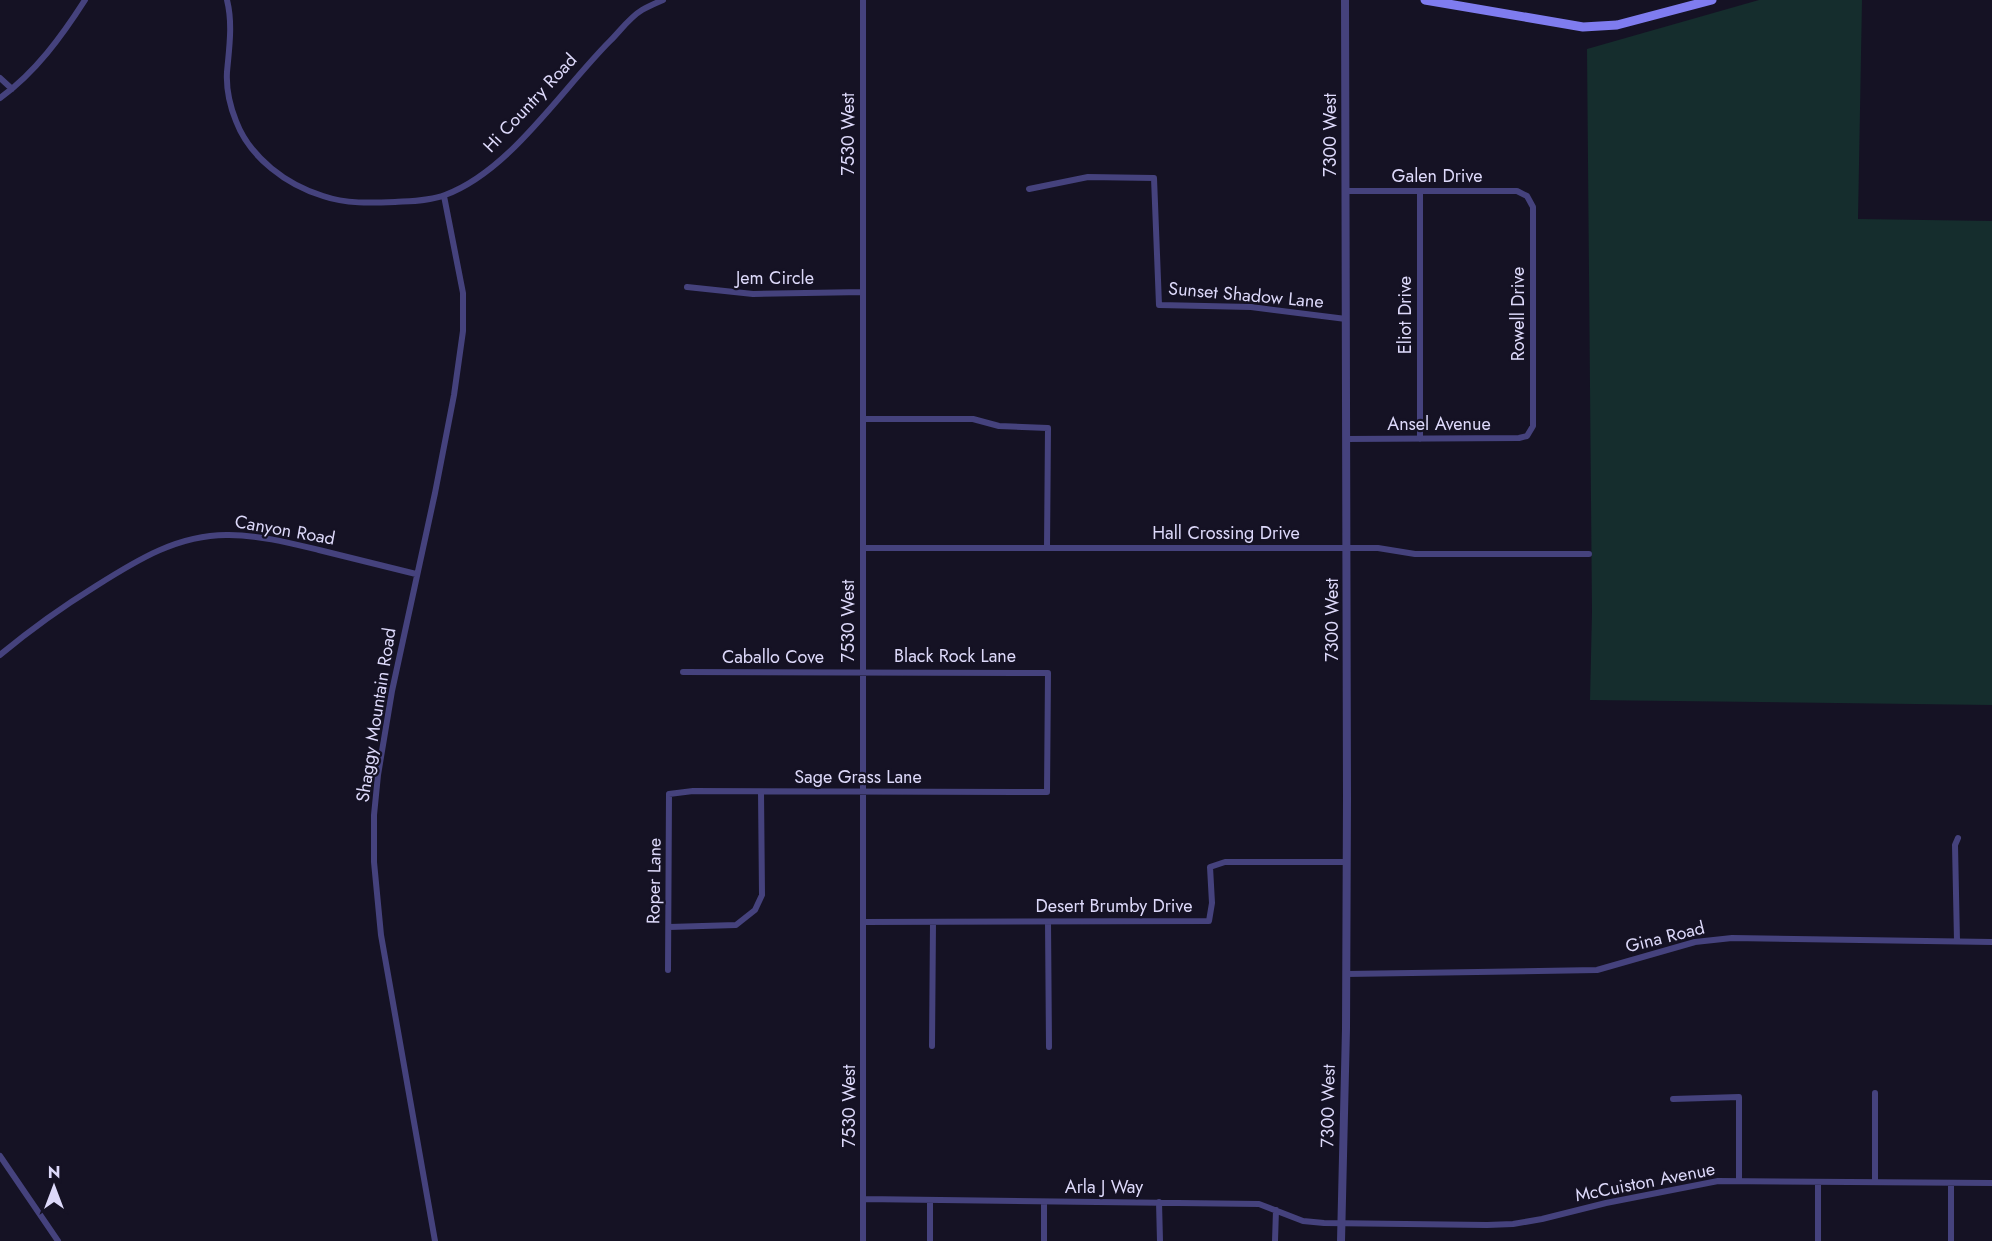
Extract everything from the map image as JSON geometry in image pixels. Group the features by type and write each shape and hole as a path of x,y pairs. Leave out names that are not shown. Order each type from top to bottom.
{"main road":[{"path":"1425,0 1583,27 1625,23 1712,0"}],"street":[{"path":"0,98 47,53 85,0"},
{"name":"Hi Country Road","path":"227,0 230,50 227,74 232,110 245,139 274,171 305,191 329,199 372,203 418,201 444,196 498,162 546,114 588,63 641,10 663,0"},
{"name":"7530 West","path":"863,0 863,1241"},
{"name":"7300 West","path":"1341,1241 1347,862 1345,0"},
{"path":"0,78 12,89"},
{"name":"Sunset Shadow Lane","path":"1029,189 1088,177 1154,178 1160,305 1251,307 1346,319"},
{"name":"Galen Drive","path":"1346,191 1517,191 1527,196"},
{"name":"Eliot Drive","path":"1420,191 1420,439"},
{"name":"Shaggy Mountain Road","path":"435,1241 381,935 374,862 374,815 392,691 441,460 463,331 461,275 444,196"},
{"name":"Rowell Drive","path":"1527,196 1533,207 1533,426 1530,433"},
{"name":"Jem Circle","path":"687,287 753,294 863,292"},
{"path":"864,419 973,419 999,426 1048,428 1047,548"},
{"name":"Ansel Avenue","path":"1346,439 1519,438 1530,433"},
{"name":"Canyon Road","path":"0,655 40,622 123,569 158,550 190,539 216,535 249,536 297,545 416,574"},
{"name":"Hall Crossing Drive","path":"863,548 1384,548 1415,554 1589,554"},
{"name":"Caballo Cove","path":"682,672 863,671"},
{"name":"Black Rock Lane","path":"863,671 1048,673 1047,792"},
{"name":"Sage Grass Lane","path":"669,794 693,791 1047,792"},
{"path":"669,927 736,925 755,910 762,895 761,792"},
{"name":"Roper Lane","path":"668,970 669,794"},
{"path":"1957,941 1955,845 1958,838"},
{"name":"Desert Brumby Drive","path":"864,922 1209,921 1212,903 1210,867 1225,862 1347,862"},
{"path":"932,1046 933,922"},
{"path":"1048,922 1049,1047"},
{"name":"Gina Road","path":"1346,974 1597,970 1695,942 1732,938 1992,942"},
{"path":"1875,1093 1875,1182"},
{"path":"1673,1099 1739,1097 1739,1181"},
{"path":"0,1156 58,1241"},
{"name":"McCuiston Avenue","path":"1341,1223 1513,1224 1718,1181 1992,1183"},
{"path":"1818,1182 1818,1241"},
{"path":"1951,1183 1951,1241"},
{"name":"Arla J Way","path":"863,1199 1259,1204 1303,1221 1341,1223"},
{"path":"930,1201 930,1241"},
{"path":"1044,1202 1044,1241"},
{"path":"1160,1202 1160,1241"},
{"path":"1275,1241 1276,1210"}],"green space":[{"path":"1759,0 1862,0 1858,219 1992,221 1992,705 1590,700 1592,612 1587,49"}]}
